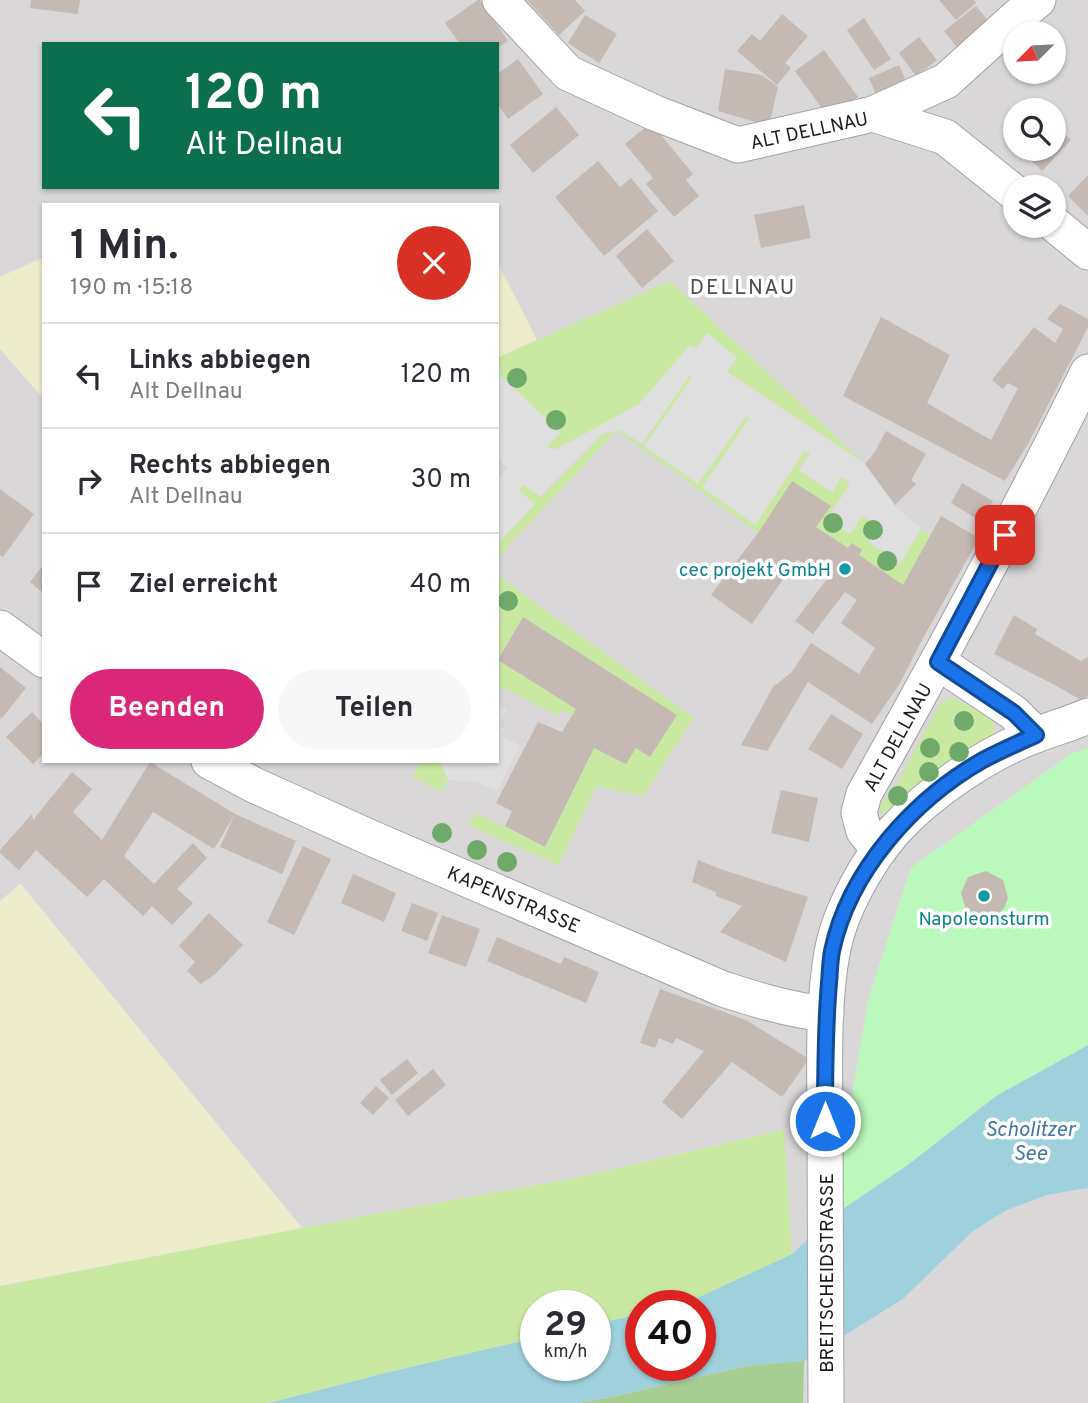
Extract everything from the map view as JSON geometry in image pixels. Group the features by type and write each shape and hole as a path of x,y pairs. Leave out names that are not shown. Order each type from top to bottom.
{"street":[{"name":"ALT DELLNAU","path":"500,0 568,74 655,113 738,145 873,114 945,137 1003,183"},
{"path":"873,114 946,81 1038,0"},
{"path":"945,137 946,81"},
{"path":"1066,234 1088,252"},
{"name":"ALT DELLNAU","path":"879,850 864,831 859,813 864,794 938,662 1088,373"},
{"path":"0,628 42,659"},
{"name":"ALT DELLNAU","path":"938,662 1014,713 1036,735"},
{"path":"826,1014 832,951 848,903 879,850 904,821 982,760 1036,735 1088,716"},
{"name":"KAPENSTRASSE","path":"213,763 370,838 723,989 802,1012 826,1014"},
{"name":"BREITSCHEIDSTRASSE","path":"826,1014 826,1390"}],"shaded area":[{"path":"0,0 1088,0 1088,748 1071,754 911,868 869,997 831,1217 792,1254 783,1130 570,1179 302,1228 21,884 0,901 0,349 42,397 42,763 499,763 499,357 537,340 499,266 499,203 42,203 42,258 0,277"},
{"path":"707,333 737,358 727,372 865,464 895,505 921,529 900,564 869,542 879,528 862,516 850,534 827,519 850,484 842,476 832,492 799,470 810,454 805,450 755,525 702,487 749,419 746,416 698,484 644,446 692,378 690,375 642,444 620,430 604,433 541,497 523,485 519,491 535,504 499,542 499,477 508,468 499,460 500,375 561,433 547,446 555,450 639,404 690,345 696,349"},
{"path":"499,704 507,709 499,726"},
{"path":"499,726 505,729 502,736 520,746 497,792 478,782 448,780 441,763 499,763"},
{"path":"1088,1188 1088,1403 750,1403 746,1366 904,1298 972,1232 1005,1211 1047,1195"}],"green space":[{"path":"42,258 42,397 0,349 0,277"},
{"path":"499,266 537,340 499,357"},
{"path":"670,281 865,464 691,346 639,404 555,450 547,446 560,432 499,380 499,357"},
{"path":"690,375 698,484 746,416 749,418 755,525 805,449 810,453 799,469 832,492 842,476 850,484 828,518 862,516 879,528 869,543 899,563 921,529 931,535 903,585 816,527 831,506 758,533 618,430 642,444"},
{"path":"616,431 499,556 499,542 534,505 519,491 524,484 542,496 604,433"},
{"path":"499,576 694,718 643,796 596,786 559,865 469,826 474,813 546,846 594,748 626,764 636,748 677,716 523,617 499,658"},
{"path":"499,661 576,709 572,716 562,710 558,716 499,686"},
{"path":"951,698 979,710 994,725 994,738 886,816 879,810 880,804 895,788 940,703"},
{"path":"1088,748 1088,1045 996,1096 909,1164 831,1217 869,997 911,868 1071,754"},
{"path":"420,763 441,763 448,780 442,792 412,777"},
{"path":"20,884 302,1228 0,1284 0,901"},
{"path":"784,1130 792,1254 714,1290 625,1290 625,1317 611,1320 611,1290 520,1290 520,1341 269,1403 0,1403 0,1286 570,1179"},
{"path":"804,1361 803,1403 578,1403 680,1381 716,1381 716,1373 746,1366"}],"water":[{"name":"Scholitzer See","path":"1088,1045 1088,1188 1047,1195 1005,1211 972,1232 904,1298 804,1361 746,1366 716,1373 714,1290 792,1254 831,1217 909,1164 996,1096"},
{"name":"Scholitzer See","path":"625,1317 625,1381 680,1381 578,1403 269,1403 520,1341 520,1381 611,1381 611,1320"}],"building":[{"path":"31,0 80,0 78,14 30,8"},
{"path":"480,0 508,41 499,47 499,42 459,42 445,23"},
{"path":"527,0 575,0 585,11 559,35"},
{"path":"939,0 974,0 976,3 956,20"},
{"path":"976,6 993,27 961,52 944,31"},
{"path":"782,14 808,36 785,63 791,68 777,85 737,51 752,34 760,41"},
{"path":"585,15 617,34 599,63 568,43"},
{"path":"864,18 891,59 874,70 847,30"},
{"path":"919,37 937,60 916,76 899,53"},
{"path":"824,50 858,97 829,118 795,71"},
{"path":"518,59 543,94 508,119 499,106 499,73"},
{"path":"899,65 908,85 878,99 869,78"},
{"path":"725,69 762,75 778,87 769,126 718,111"},
{"path":"556,107 579,135 533,173 510,145"},
{"path":"651,123 693,174 686,180 699,196 674,217 646,184 653,178 625,144"},
{"path":"598,161 620,187 631,178 658,211 604,256 555,197"},
{"path":"1032,161 1051,161 1042,171"},
{"path":"1088,175 1088,216 1068,196"},
{"path":"804,205 811,238 761,248 754,215"},
{"path":"647,229 674,261 642,288 616,256"},
{"path":"1060,304 1088,319 1088,327 1028,444 1005,481 843,396 881,317 950,355 927,403 991,440 1018,388 1008,383 1003,389 992,380 1034,327 1055,343 1063,329 1047,319"},
{"path":"886,431 926,454 911,480 916,484 895,505 865,464"},
{"path":"792,481 831,506 816,527 848,548 852,543 862,550 859,555 903,585 941,516 979,538 900,683 872,724 808,682 767,751 741,745 773,687 792,672 811,643 859,674 875,648 841,623 857,600 845,592 813,634 795,621 827,579 797,559 752,624 711,595 758,533"},
{"path":"962,483 993,501 982,522 951,503"},
{"path":"0,489 34,514 3,557 0,555"},
{"path":"42,567 42,592 30,582"},
{"path":"1014,615 1037,629 1035,634 1081,661 1088,657 1088,696 1081,700 994,654"},
{"path":"523,617 677,715 650,757 636,748 626,764 594,748 545,847 505,826 512,811 496,803 538,722 562,732 576,709 499,658"},
{"path":"0,667 26,688 2,718 0,717"},
{"path":"32,712 42,723 42,755 33,764 6,737"},
{"path":"831,714 863,734 842,769 808,749"},
{"path":"149,763 235,814 214,849 153,812 124,856 154,884 193,843 207,858 177,889 193,903 172,925 152,906 143,916 104,879 87,897 36,850 19,870 0,853 32,814 33,820 72,772 92,789 73,812 102,840"},
{"path":"781,790 818,798 809,842 771,833"},
{"path":"235,814 296,841 282,874 220,847"},
{"path":"303,846 331,859 294,935 267,922"},
{"path":"698,860 808,897 786,962 720,932 742,906 716,896 716,892 692,882"},
{"name":"Napoleonsturm","path":"986,871 1003,880 1008,898 999,913 982,919 966,910 961,893 968,877"},
{"path":"353,874 396,893 384,922 341,903"},
{"path":"412,903 438,913 427,941 401,931"},
{"path":"209,913 243,945 215,974 201,984 187,971 195,962 179,946"},
{"path":"442,915 480,929 466,967 428,953"},
{"path":"497,937 561,964 564,957 599,972 586,1003 487,961"},
{"path":"660,989 746,1020 809,1059 782,1097 732,1062 682,1119 662,1102 704,1051 676,1038 673,1044 659,1038 655,1048 640,1043"},
{"path":"407,1059 418,1073 392,1095 380,1080"},
{"path":"433,1069 446,1085 408,1116 395,1100"},
{"path":"376,1086 389,1098 373,1115 360,1103"}],"place":[{"name":"cec projekt GmbH","path":"845,569"},
{"name":"Napoleonsturm","path":"984,896"}],"district":[{"name":"DELLNAU","path":"743,287"}],"route":[{"path":"825,1121 826,1014 832,951 848,903 879,850 920,806 982,760 1036,735 1014,713 938,662 1005,535"}]}
